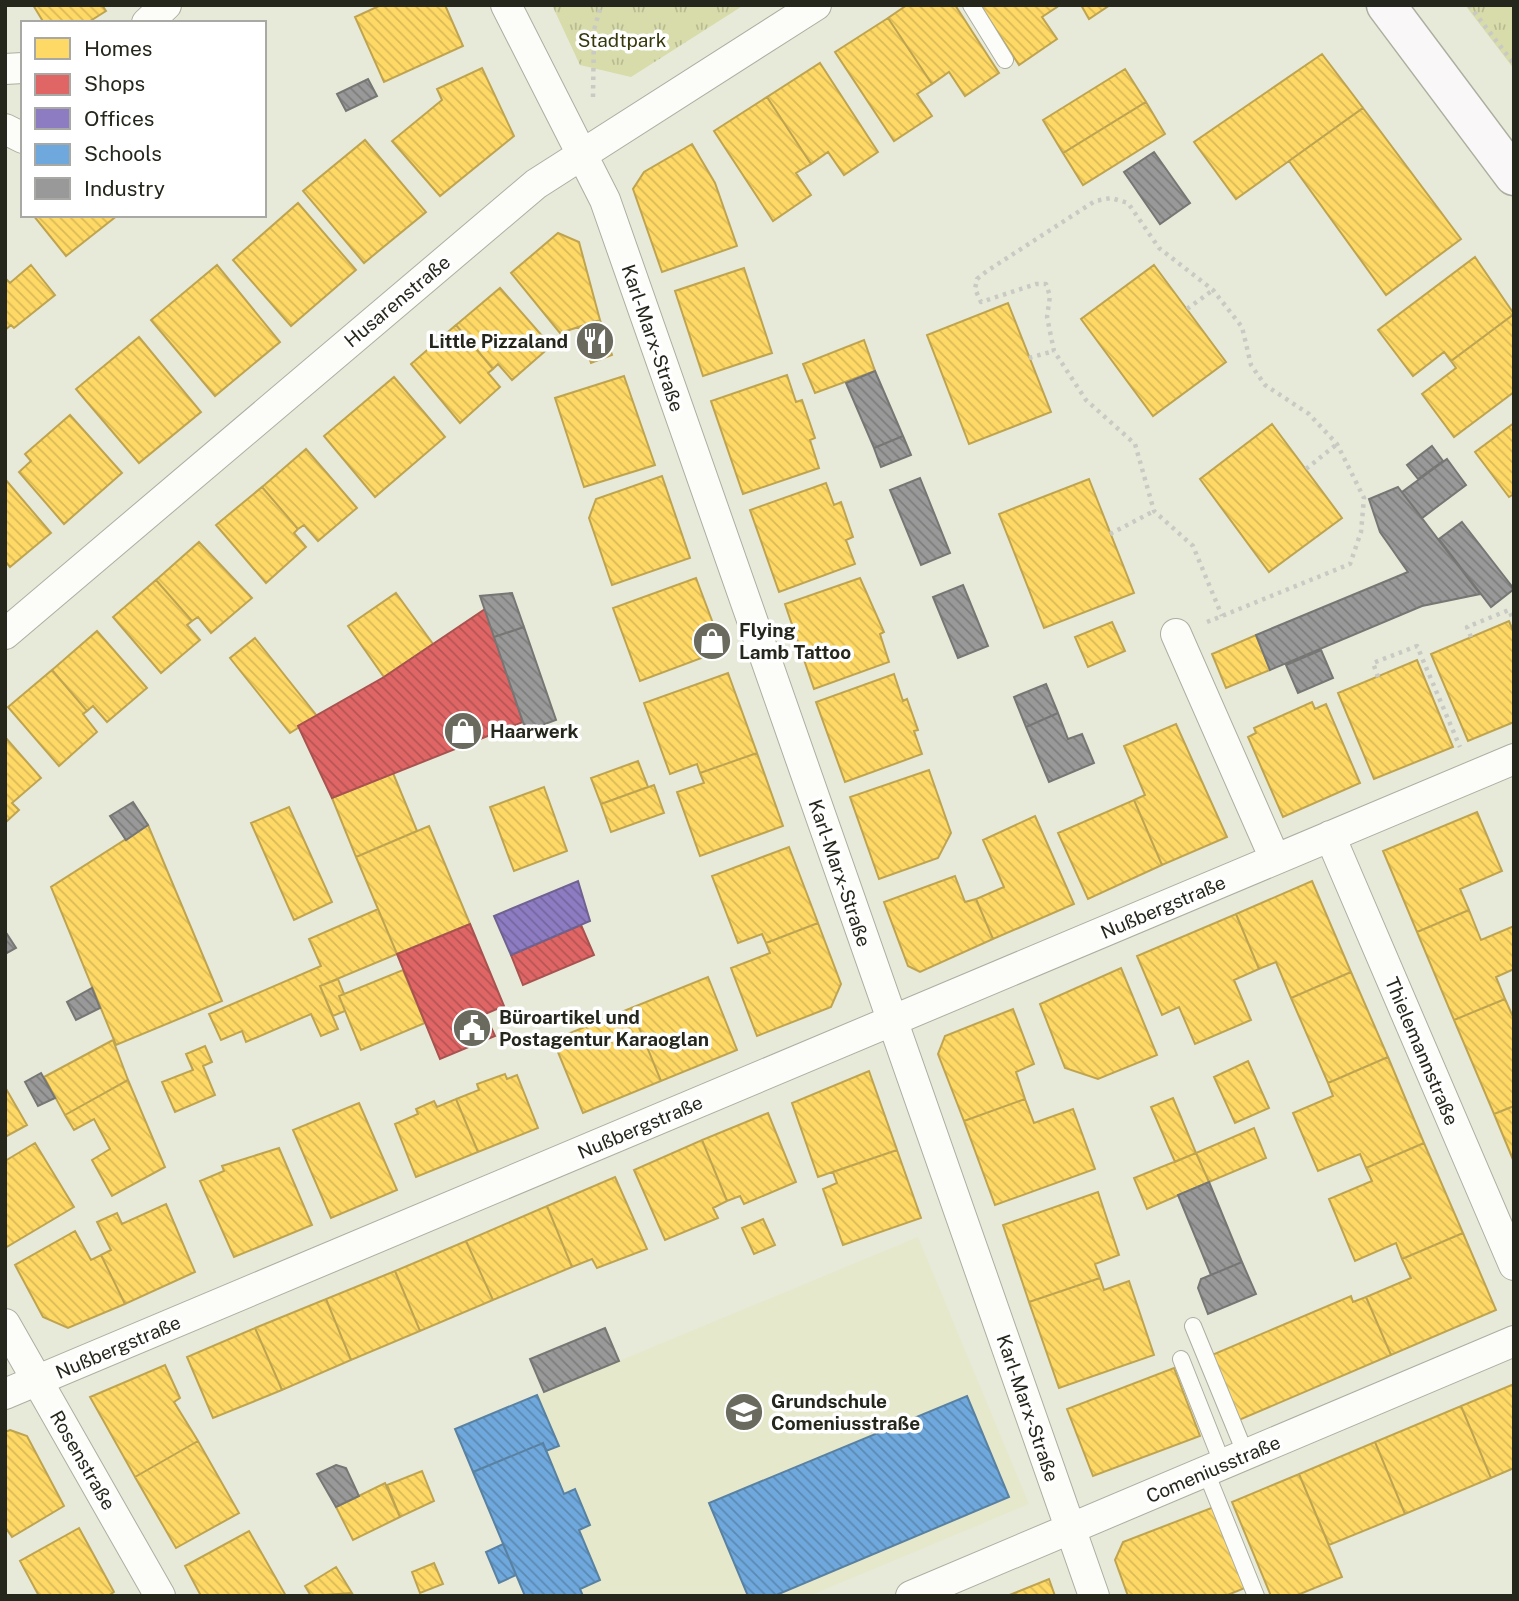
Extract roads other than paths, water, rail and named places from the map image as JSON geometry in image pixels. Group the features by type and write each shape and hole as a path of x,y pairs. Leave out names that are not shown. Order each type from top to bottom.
{"street":[{"path":"149,21 166,5"},
{"name":"Karl-Marx-Straße","path":"506,5 605,200 1094,1596"},
{"name":"Husarenstraße","path":"5,634 536,184 816,5"},
{"path":"1386,5 1514,176"},
{"path":"5,129 21,137"},
{"path":"1177,634 1275,859"},
{"name":"Nußbergstraße","path":"5,1394 1514,758"},
{"name":"Thielemannstraße","path":"1330,836 1514,1265"},
{"name":"Rosenstraße","path":"5,1324 160,1596"},
{"name":"Comeniusstraße","path":"911,1596 1514,1341"}],"lane":[{"path":"971,5 1005,60"},
{"path":"1193,1325 1256,1596"},
{"path":"1181,1359 1225,1464"}],"place":[{"name":"Little Pizzaland","path":"595,341"},
{"name":"Flying Lamb Tattoo","path":"712,641"},
{"name":"Haarwerk","path":"463,731"},
{"name":"Büroartikel und Postagentur Karaoglan","path":"472,1028"},
{"name":"Grundschule Comeniusstraße","path":"744,1412"}],"park label":[{"name":"Stadtpark","path":"622,40"}]}
